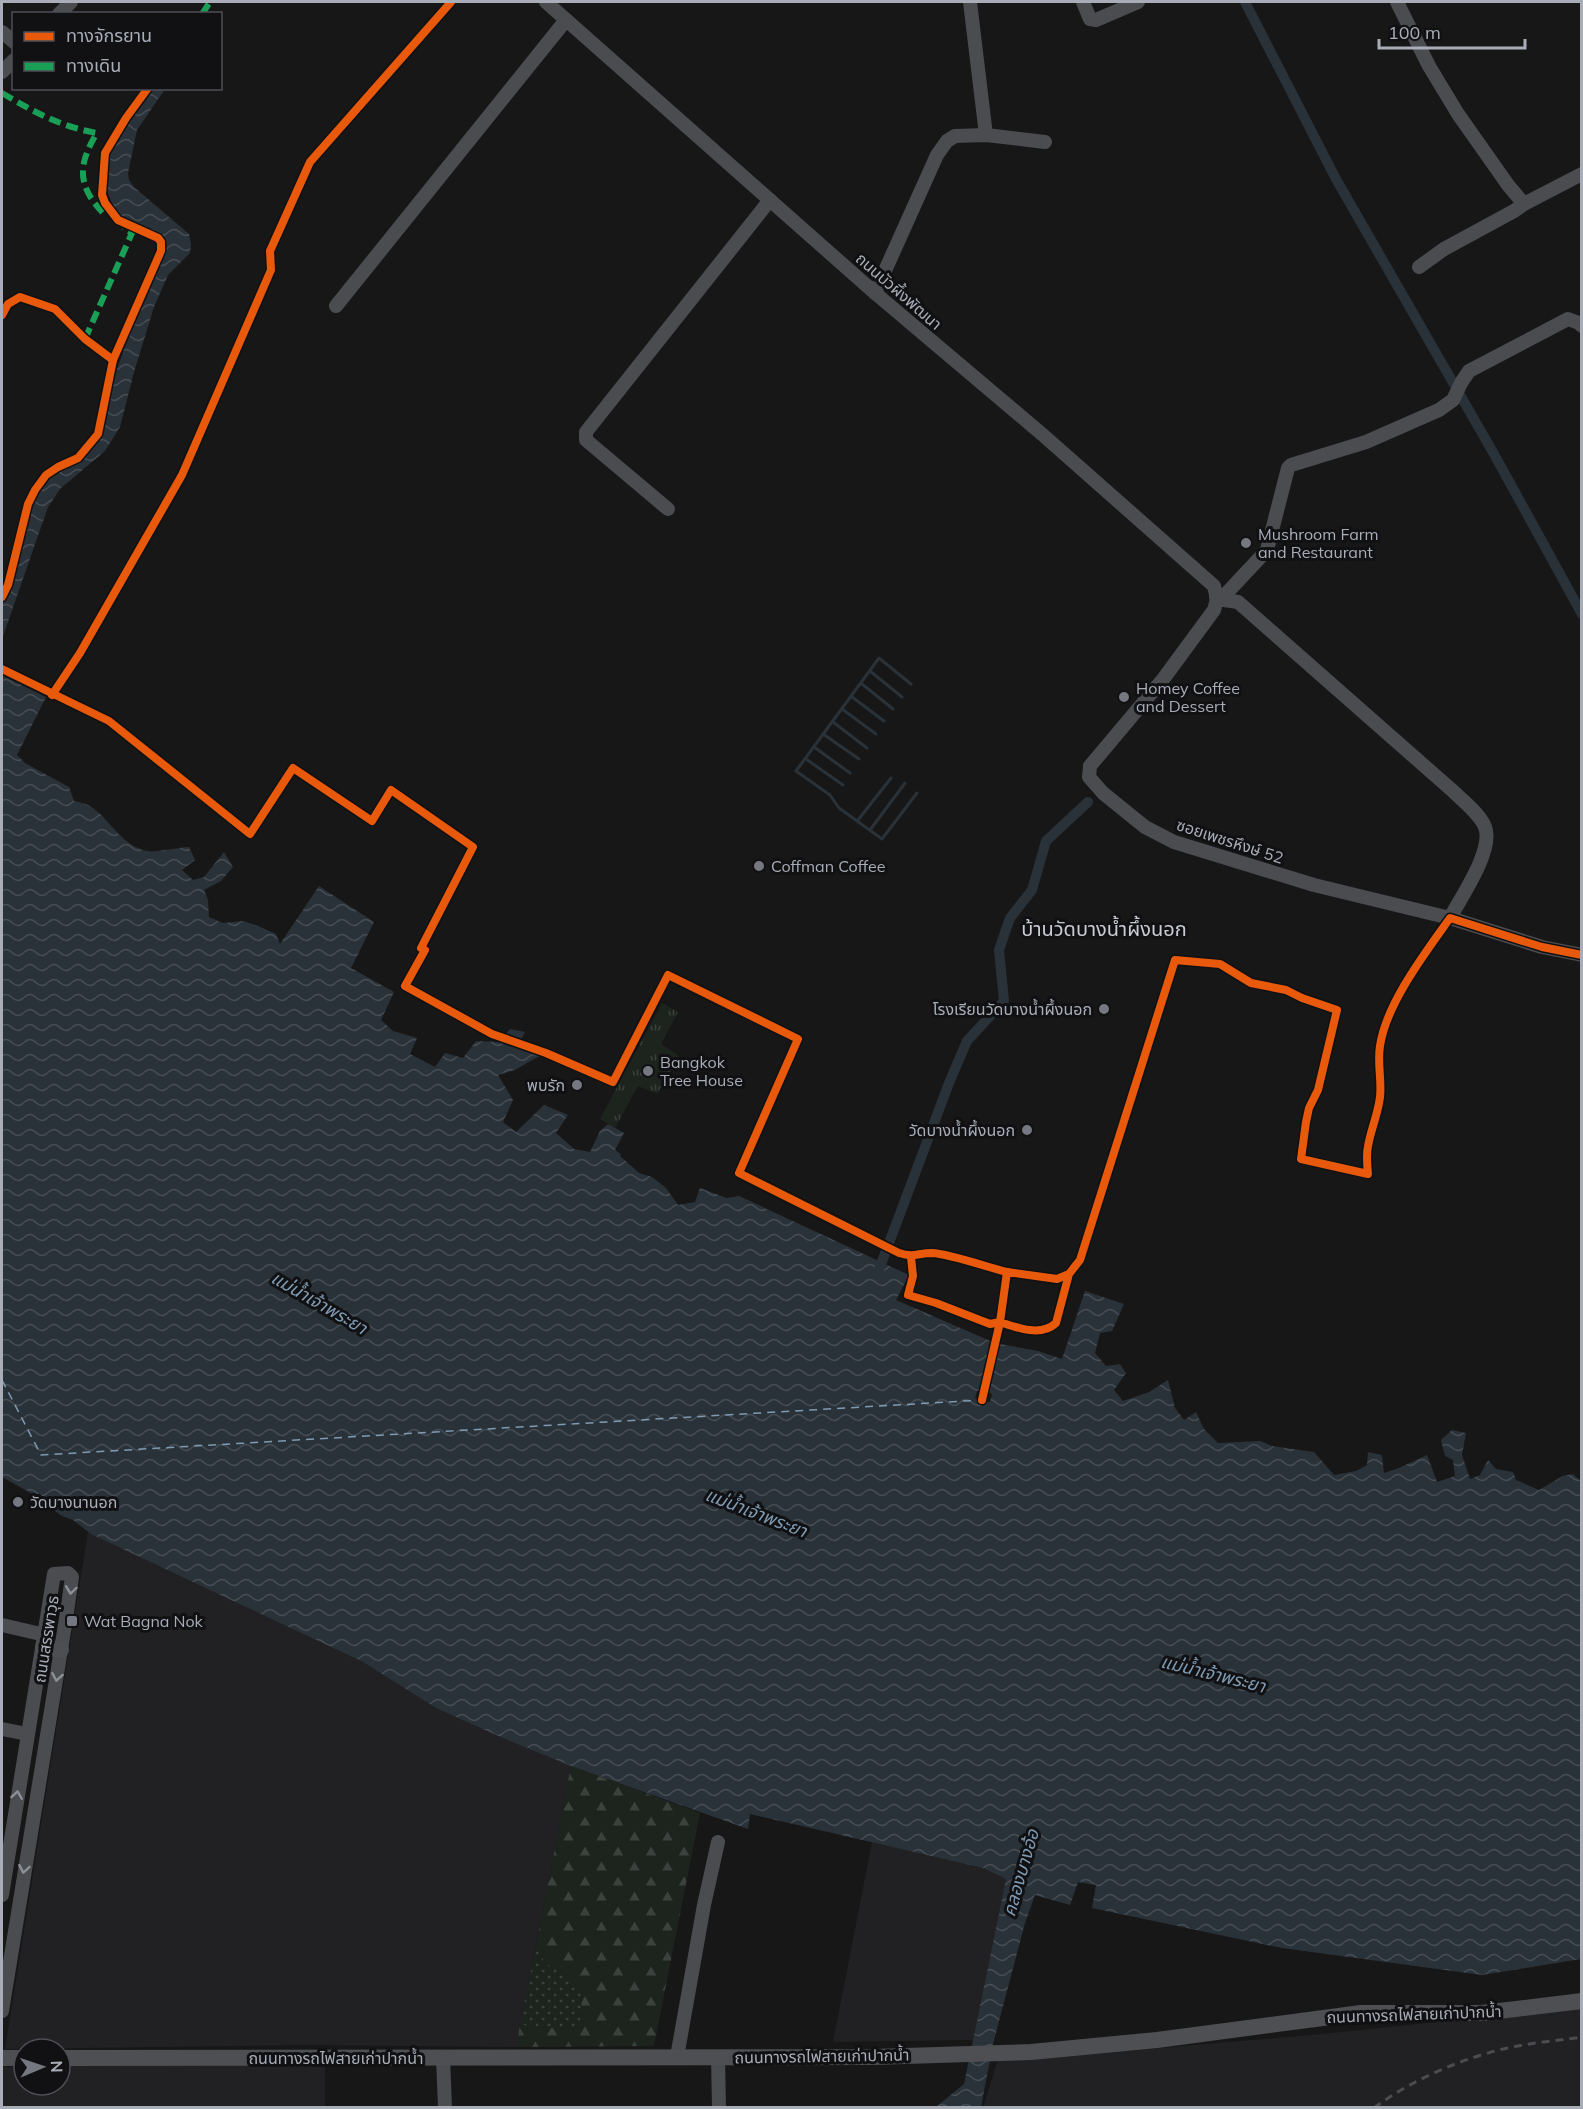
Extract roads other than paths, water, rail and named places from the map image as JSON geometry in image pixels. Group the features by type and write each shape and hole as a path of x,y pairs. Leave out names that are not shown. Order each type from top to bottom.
{"main road":[{"path":"44,1641 61,1650"},
{"name":"ถนนทางรถไฟสายเก่าปากน้ำ","path":"72,2058 873,2057 1031,2052 1157,2040 1361,2013 1482,2013 1581,2001"}],"street":[{"name":"ถนนบัวผึ้งพัฒนา","path":"546,2 875,293 1043,435 1214,586 1215,602"},
{"path":"970,2 986,135"},
{"path":"1083,2 1090,19 1096,20 1138,2"},
{"path":"1397,2 1429,66 1458,114 1524,204"},
{"path":"336,306 566,20"},
{"path":"875,293 937,155 950,138 986,135 1046,141"},
{"path":"1419,267 1444,249 1581,174"},
{"path":"668,508 586,440 586,432 770,200"},
{"path":"1215,602 1224,596 1267,550 1288,468 1291,465 1366,442 1438,410 1453,400 1469,371 1555,324 1568,319 1581,326"},
{"path":"1215,602 1238,602 1454,792 1481,819 1486,830 1486,842 1481,860 1449,918"},
{"name":"ซอยเพชรหึงษ์ 52","path":"1215,602 1164,678 1090,766 1089,777 1103,793 1145,827 1174,842 1314,885 1449,918 1542,947 1581,955"},
{"name":"ถนนสรรพาวุธ","path":"2,1895 54,1574 68,1573 72,1577 72,1583 2,2011"},
{"path":"2,1625 44,1641"},
{"path":"2,1729 27,1734"},
{"path":"677,2057 704,1905 718,1842"},
{"path":"443,2057 445,2108"},
{"path":"718,2057 719,2108"}],"water":[{"path":"151,90 164,90 137,130 128,173 129,180 134,187 189,234 190,253 168,275 154,307 120,427 105,451 60,489 48,507 2,639 2,600 10,588 24,529 35,498 49,477 78,460 101,434 117,368 163,252 164,242 160,237 119,218 109,196 106,170 109,157 128,121"},
{"path":"2,675 46,697 17,755 25,763 69,787 74,801 96,810 122,837 137,848 150,851 189,847 195,860 182,870 193,880 204,877 224,852 233,867 221,881 204,890 208,900 209,917 223,923 243,921 258,926 276,934 280,944 319,886 374,922 351,968 394,992 381,1020 393,1031 417,1038 410,1054 435,1067 445,1053 463,1058 476,1041 499,1042 510,1029 525,1032 517,1048 541,1055 515,1070 498,1075 513,1100 503,1122 516,1132 544,1105 568,1115 556,1133 574,1149 590,1152 600,1131 608,1124 624,1133 615,1150 621,1154 620,1156 639,1173 652,1177 666,1188 678,1205 695,1202 700,1188 727,1198 739,1196 909,1275 896,1300 995,1343 1038,1351 1062,1359 1085,1291 1124,1304 1112,1331 1100,1333 1095,1353 1106,1366 1120,1364 1126,1373 1114,1390 1123,1401 1149,1392 1168,1380 1175,1408 1184,1420 1196,1412 1204,1429 1218,1443 1260,1441 1272,1446 1314,1452 1334,1475 1356,1471 1367,1465 1368,1452 1382,1455 1384,1473 1427,1455 1437,1482 1455,1476 1453,1460 1445,1456 1441,1440 1452,1430 1466,1433 1462,1455 1470,1479 1480,1475 1488,1460 1496,1469 1513,1472 1516,1480 1539,1490 1563,1476 1573,1474 1582,1482 1581,1959 1482,1975 1282,1948 1092,1908 1096,1885 1078,1882 1070,1905 1035,1895 1025,1923 993,2044 981,2107 936,2107 964,2084 1006,1879 983,1868 750,1814 748,1829 571,1766 436,1708 363,1662 91,1534 73,1520 62,1516 29,1492 2,1477"}],"waterway":[{"path":"1245,2 1336,179 1494,454 1582,614"},
{"path":"911,684 879,658 796,771 830,795 839,808 882,839 917,793"},
{"path":"870,671 902,697"},
{"path":"862,684 893,709"},
{"path":"852,697 884,721"},
{"path":"842,709 876,734"},
{"path":"833,722 867,748"},
{"path":"823,734 859,759"},
{"path":"814,747 850,773"},
{"path":"806,759 843,785"},
{"path":"858,820 891,778"},
{"path":"870,830 905,783"},
{"path":"877,1275 967,1041 1004,1001 999,950 1010,918 1032,890 1046,841 1088,802"}],"railway":[{"path":"1374,2108 1418,2081 1466,2060 1509,2048 1582,2037"}],"place":[{"name":"Mushroom Farm and Restaurant","path":"1246,543"},
{"name":"Homey Coffee and Dessert","path":"1124,697"},
{"name":"Coffman Coffee","path":"759,866"},
{"name":"โรงเรียนวัดบางน้ำผึ้งนอก","path":"1104,1009"},
{"name":"Bangkok Tree House","path":"648,1071"},
{"name":"พบรัก","path":"577,1085"},
{"name":"วัดบางน้ำผึ้งนอก","path":"1027,1130"},
{"name":"วัดบางนานอก","path":"18,1502"},
{"name":"Wat Bagna Nok","path":"72,1621"}],"district":[{"name":"บ้านวัดบางน้ำผึ้งนอก","path":"1104,929"}],"water label":[{"name":"แม่น้ำเจ้าพระยา","path":"319,1303"},
{"name":"แม่น้ำเจ้าพระยา","path":"756,1513"},
{"name":"แม่น้ำเจ้าพระยา","path":"1213,1674"},
{"name":"คลองบางอ้อ","path":"1021,1873"}]}
